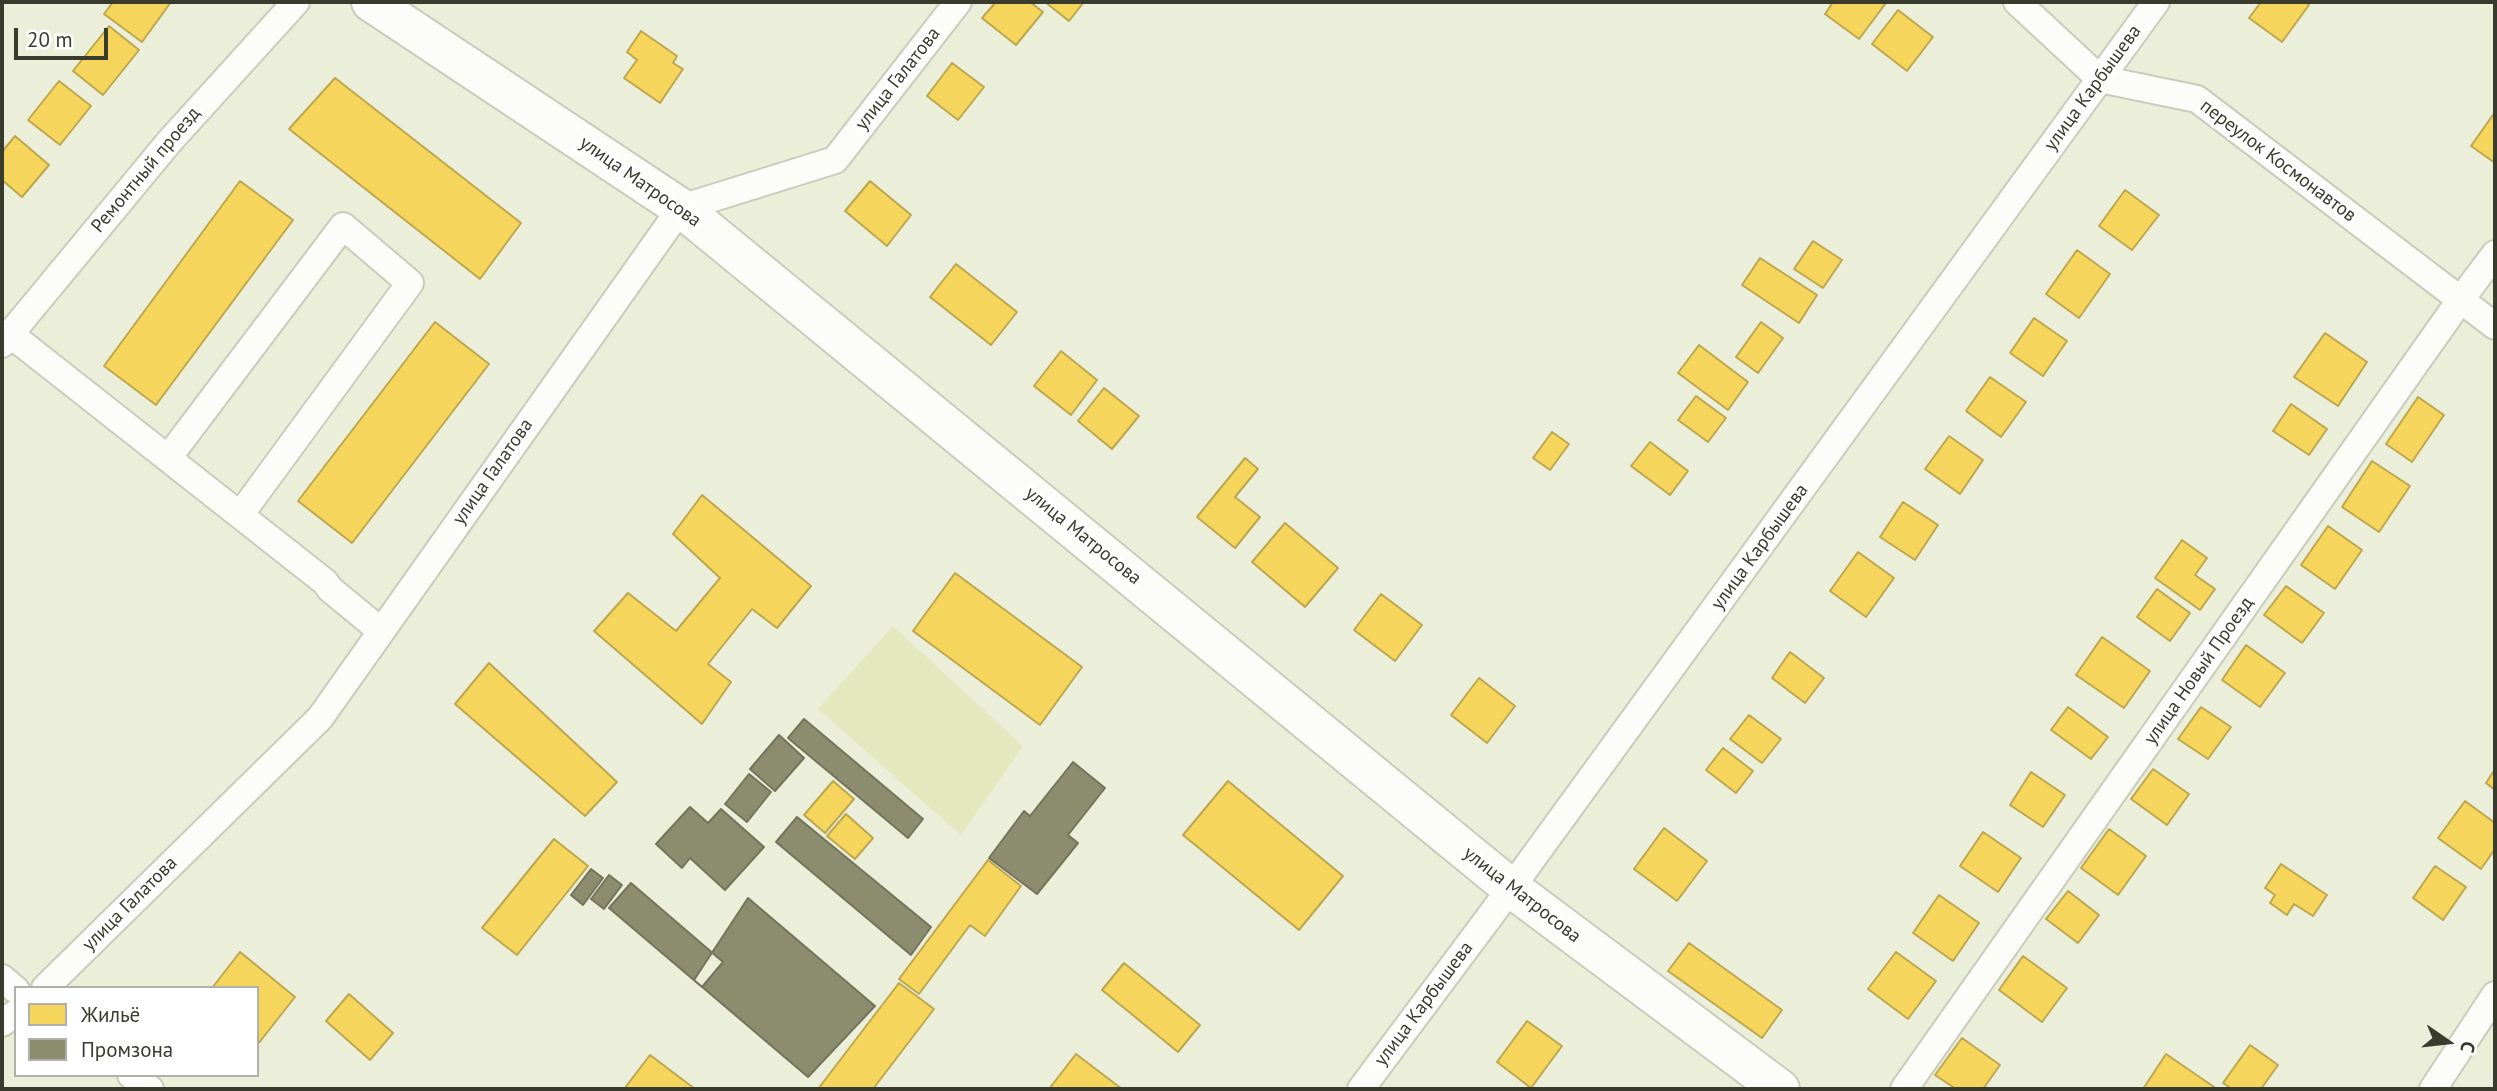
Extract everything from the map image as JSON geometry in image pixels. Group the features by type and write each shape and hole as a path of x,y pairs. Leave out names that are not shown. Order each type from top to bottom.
{"street":[{"name":"Ремонтный проезд","path":"6,339 169,142 296,2"},
{"name":"улица Матросова","path":"371,2 681,208 1511,888 1780,1089"},
{"name":"улица Галатова","path":"47,986 320,718 681,208 835,160 958,2"},
{"path":"2017,2 2100,79"},
{"name":"улица Карбышева","path":"1361,1089 1511,888 2156,2"},
{"name":"переулок Космонавтов","path":"2100,79 2197,99 2495,326"},
{"path":"168,458 342,226 410,283 240,515"},
{"name":"улица Новый Проезд","path":"1904,1089 2495,254"},
{"path":"6,339 168,458 326,582 330,589 381,631"},
{"path":"2432,1089 2495,995"},
{"path":"134,1077 150,1089"}],"green space":[{"path":"893,626 1023,746 961,835 818,709"}],"building: Жильё":[{"path":"113,2 171,2 142,42 104,14"},
{"path":"996,2 1030,2 1043,12 1016,45 982,18"},
{"path":"1045,2 1084,2 1069,21"},
{"path":"1833,2 1886,3 1859,39 1825,14"},
{"path":"2261,2 2305,2 2309,5 2282,42 2249,18"},
{"path":"1898,10 1933,37 1907,71 1872,44"},
{"path":"109,26 139,50 103,95 73,71"},
{"path":"641,31 677,56 673,63 683,69 660,103 624,78 637,60 627,52"},
{"path":"952,63 984,87 958,120 927,96"},
{"path":"335,78 521,223 480,279 289,129"},
{"path":"59,81 91,106 60,145 28,120"},
{"path":"2495,112 2495,163 2471,146"},
{"path":"15,136 49,165 22,197 2,180 2,152"},
{"path":"240,181 293,220 156,405 104,366"},
{"path":"870,181 911,215 887,246 845,211"},
{"path":"2125,190 2159,215 2132,250 2099,226"},
{"path":"1813,241 1842,260 1823,288 1794,269"},
{"path":"2077,250 2110,274 2079,318 2046,294"},
{"path":"1760,258 1817,295 1799,323 1742,285"},
{"path":"956,264 1017,312 991,345 930,297"},
{"path":"2034,318 2067,341 2043,376 2010,353"},
{"path":"435,322 489,364 352,543 298,501"},
{"path":"1761,322 1783,338 1758,373 1736,357"},
{"path":"2325,333 2367,362 2338,406 2294,377"},
{"path":"1699,345 1748,382 1728,410 1678,373"},
{"path":"1061,351 1097,380 1071,415 1034,386"},
{"path":"1990,377 2026,402 2001,437 1966,411"},
{"path":"1104,388 1139,416 1112,449 1078,421"},
{"path":"1696,396 1726,418 1708,442 1678,420"},
{"path":"2418,397 2444,415 2412,462 2386,444"},
{"path":"2291,404 2327,429 2309,455 2273,431"},
{"path":"1552,432 1569,444 1550,470 1533,458"},
{"path":"1949,436 1983,460 1960,494 1925,469"},
{"path":"1650,442 1688,471 1670,495 1631,466"},
{"path":"1245,458 1258,469 1235,497 1260,517 1235,548 1197,517"},
{"path":"2372,461 2410,486 2379,532 2342,507"},
{"path":"702,495 811,586 777,628 752,609 708,664 731,682 702,724 594,631 628,593 676,631 720,578 673,534"},
{"path":"1903,502 1938,525 1915,560 1880,537"},
{"path":"1285,523 1338,568 1305,607 1252,562"},
{"path":"2328,526 2362,550 2335,589 2301,565"},
{"path":"2182,540 2207,558 2195,575 2215,589 2200,610 2155,578"},
{"path":"1858,552 1894,578 1866,617 1830,591"},
{"path":"955,573 1082,667 1040,725 913,631"},
{"path":"2286,586 2324,613 2302,643 2264,615"},
{"path":"2157,589 2190,613 2170,641 2137,617"},
{"path":"1381,594 1422,625 1395,661 1354,630"},
{"path":"2102,637 2150,671 2124,708 2076,675"},
{"path":"2246,645 2285,673 2260,707 2222,680"},
{"path":"1790,652 1824,678 1805,703 1772,678"},
{"path":"489,663 617,782 585,816 455,704"},
{"path":"1479,678 1515,706 1487,743 1451,715"},
{"path":"2068,707 2108,737 2091,759 2051,730"},
{"path":"2201,707 2231,727 2208,759 2178,739"},
{"path":"1749,715 1781,739 1762,763 1730,739"},
{"path":"1723,748 1753,771 1736,793 1706,770"},
{"path":"2153,769 2189,794 2167,825 2131,799"},
{"path":"2495,769 2495,790 2486,783"},
{"path":"2031,772 2065,795 2043,827 2010,805"},
{"path":"833,781 854,799 825,833 804,815"},
{"path":"1228,781 1343,876 1299,930 1183,835"},
{"path":"2465,801 2495,823 2495,849 2481,869 2438,838"},
{"path":"846,814 873,838 855,859 827,836"},
{"path":"1664,828 1707,861 1677,901 1634,869"},
{"path":"2109,829 2146,856 2118,895 2081,868"},
{"path":"1983,832 2021,858 1998,892 1960,866"},
{"path":"554,839 588,866 517,955 482,928"},
{"path":"988,860 1021,886 985,936 970,925 919,994 899,979"},
{"path":"2281,864 2327,895 2313,916 2294,904 2287,915 2270,903 2275,895 2265,888"},
{"path":"2435,866 2466,887 2443,920 2413,898"},
{"path":"2068,891 2099,915 2078,943 2046,919"},
{"path":"1939,895 1979,923 1953,961 1913,933"},
{"path":"1689,943 1782,1010 1762,1038 1668,971"},
{"path":"240,952 295,997 259,1043 259,986 214,986"},
{"path":"1896,952 1936,981 1908,1019 1868,989"},
{"path":"2023,956 2067,988 2042,1022 1999,990"},
{"path":"1124,963 1200,1025 1178,1052 1102,990"},
{"path":"899,983 934,1009 873,1089 818,1089"},
{"path":"349,994 393,1033 370,1060 326,1021"},
{"path":"1527,1021 1562,1046 1531,1088 1497,1062"},
{"path":"1962,1038 2000,1065 1983,1089 1956,1089 1935,1075"},
{"path":"2250,1045 2278,1065 2261,1089 2232,1089 2223,1083"},
{"path":"1076,1054 1122,1089 1049,1089"},
{"path":"2166,1054 2217,1089 2143,1089"},
{"path":"650,1055 695,1089 624,1089"}],"building: Промзона":[{"path":"804,719 923,819 908,838 788,738"},
{"path":"779,735 804,758 775,791 750,769"},
{"path":"1073,762 1105,788 1068,835 1078,843 1037,894 989,858 1024,811 1030,816"},
{"path":"749,774 771,792 747,822 725,804"},
{"path":"690,807 708,823 721,809 764,847 725,890 690,858 682,868 656,844"},
{"path":"797,817 931,927 911,955 776,842"},
{"path":"591,869 603,878 583,905 571,895"},
{"path":"609,875 622,885 604,909 591,899"},
{"path":"631,883 723,962 702,987 609,908"},
{"path":"748,898 875,1006 808,1077 694,980"}]}
